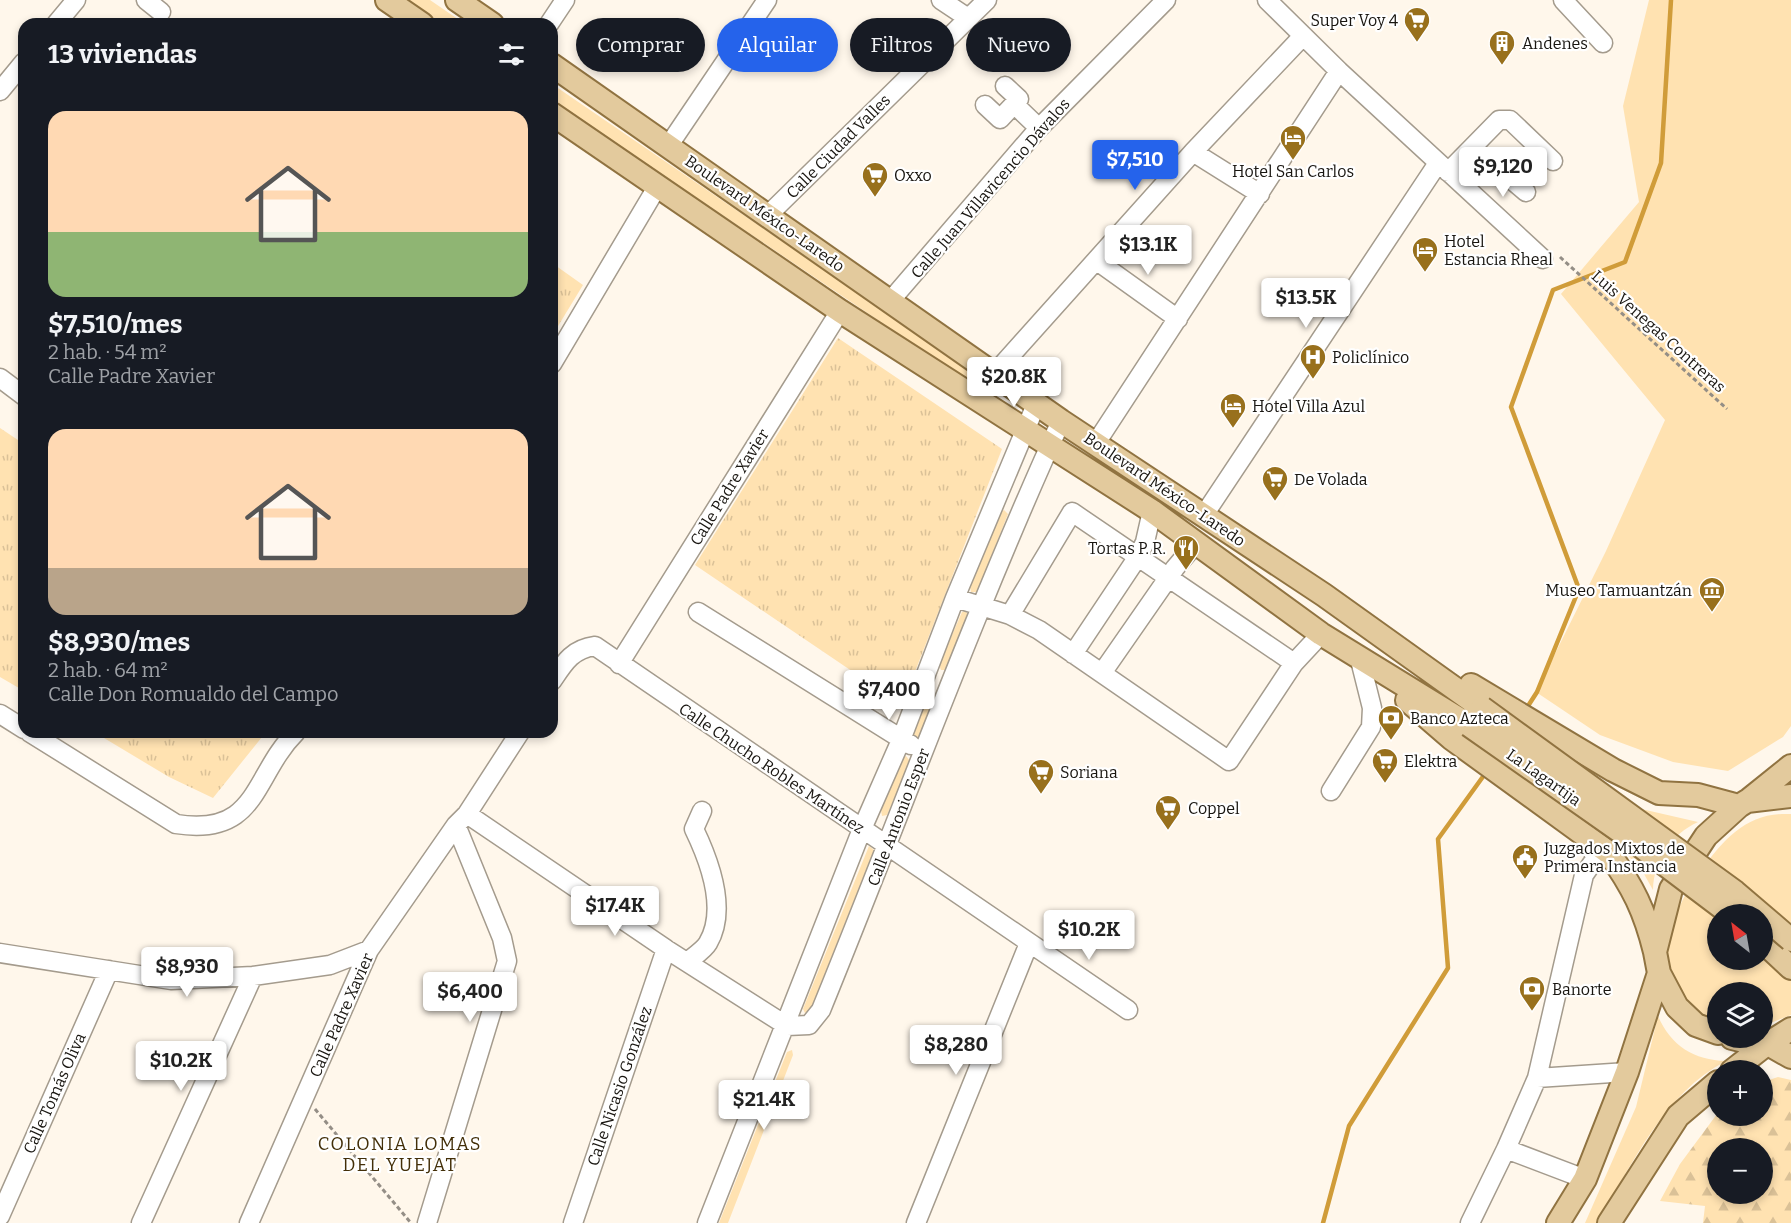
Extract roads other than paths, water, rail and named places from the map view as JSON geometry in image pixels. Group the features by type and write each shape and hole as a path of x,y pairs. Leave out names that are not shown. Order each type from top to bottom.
{"main road":[{"path":"387,0 413,18"},
{"path":"457,0 483,18"},
{"name":"Boulevard México-Laredo","path":"558,70 669,145 1061,421 1324,595 1476,717"},
{"name":"Boulevard México-Laredo","path":"558,118 840,311 1152,511 1360,660 1476,717"},
{"path":"1324,595 1613,770 1659,794 1698,795 1743,803 1791,796"},
{"path":"1360,660 1451,738 1608,852 1627,878 1647,916 1657,962 1677,1007 1696,1025 1707,1029"},
{"name":"La Lagartija","path":"1476,717 1624,822"},
{"path":"1558,1223 1585,1179 1627,1072 1657,962 1671,889 1706,836 1743,803 1791,766"},
{"path":"1590,839 1607,835 1618,825 1630,805 1629,790 1613,770"},
{"path":"1624,822 1719,904"},
{"path":"1624,822 1735,892 1791,940"},
{"path":"1773,951 1791,968"},
{"path":"1773,1041 1791,1029"},
{"path":"1746,1060 1762,1048"},
{"path":"1772,1048 1791,1057"},
{"path":"1609,1223 1678,1116 1707,1091"}],"street":[{"path":"61,18 76,0"},
{"path":"146,0 161,12"},
{"path":"553,18 565,0"},
{"path":"669,145 767,0"},
{"path":"942,0 968,18"},
{"name":"Calle Ciudad Valles","path":"968,18 987,0"},
{"name":"Calle Juan Villavicencio Dávalos","path":"891,300 1039,128 1166,0"},
{"path":"1267,0 1339,71 1543,259"},
{"path":"1563,0 1603,43"},
{"name":"Calle Ciudad Valles","path":"767,216 966,20"},
{"path":"976,400 995,373 1193,152 1303,36"},
{"path":"0,91 18,69"},
{"path":"1096,443 1339,71"},
{"path":"985,105 1000,119 1019,99 1005,86"},
{"path":"1014,104 1039,128"},
{"path":"1204,515 1443,167 1473,147 1499,120 1510,120 1553,161"},
{"path":"1473,147 1526,192"},
{"path":"1193,152 1260,194"},
{"path":"558,354 657,187"},
{"path":"1097,261 1178,319"},
{"name":"Calle Padre Xavier","path":"619,664 840,311"},
{"path":"0,378 18,392"},
{"name":"Calle Antonio Esper","path":"708,1223 787,1026 862,829 901,740 955,598 1037,402"},
{"name":"Calle Antonio Esper","path":"787,1026 808,1025 821,1010 1035,475 1061,421"},
{"path":"1073,654 1139,555 1145,542 1152,511"},
{"path":"1010,615 1072,512 1170,576 1294,663"},
{"path":"1102,674 1170,576 1197,542"},
{"path":"955,598 1010,615 1073,654 1229,761 1294,663 1321,634"},
{"path":"698,612 923,752"},
{"name":"Calle Chucho Robles Martínez","path":"558,671 567,657 582,648 595,646 1128,1010"},
{"path":"1331,791 1371,727 1372,708 1360,660"},
{"path":"926,675 950,685"},
{"path":"1,717 18,726"},
{"path":"39,738 176,824 201,828 221,822 246,808 292,738"},
{"name":"Calle Padre Xavier","path":"249,1223 369,950 516,738"},
{"path":"687,962 708,943 716,916 708,859 694,829 702,811"},
{"path":"461,820 787,1026"},
{"path":"427,1223 507,961 502,938 461,820"},
{"path":"1470,1223 1537,1078 1584,875 1595,859 1590,839"},
{"path":"915,1223 1029,943"},
{"name":"Calle Nicasio González","path":"573,1223 666,949"},
{"path":"0,953 171,980 253,976 330,965 369,950"},
{"name":"Calle Tomás Oliva","path":"0,1216 109,970"},
{"path":"141,1223 253,976"},
{"path":"1537,1078 1627,1072"},
{"path":"1506,1149 1585,1179"}],"waterway":[{"path":"1528,706 1537,692 1579,589 1511,407 1553,290 1625,262 1661,163 1671,0"},
{"path":"1323,1223 1349,1126 1448,968 1438,839 1482,778"}],"place":[{"name":"Super Voy 4","path":"1417,43"},
{"name":"Andenes","path":"1502,66"},
{"name":"Hotel San Carlos","path":"1293,161"},
{"name":"Oxxo","path":"875,198"},
{"name":"Hotel Estancia Rheal","path":"1425,273"},
{"name":"Policlínico","path":"1313,380"},
{"name":"Hotel Villa Azul","path":"1233,429"},
{"name":"De Volada","path":"1275,502"},
{"name":"Tortas P. R.","path":"1186,571"},
{"name":"Museo Tamuantzán","path":"1712,613"},
{"name":"Banco Azteca","path":"1391,741"},
{"name":"Elektra","path":"1385,784"},
{"name":"Soriana","path":"1041,795"},
{"name":"Coppel","path":"1168,831"},
{"name":"Juzgados Mixtos de Primera Instancia","path":"1525,880"},
{"name":"Banorte","path":"1532,1012"}],"district":[{"name":"COLONIA LOMAS DEL YUEJAT","path":"400,1154"}]}
